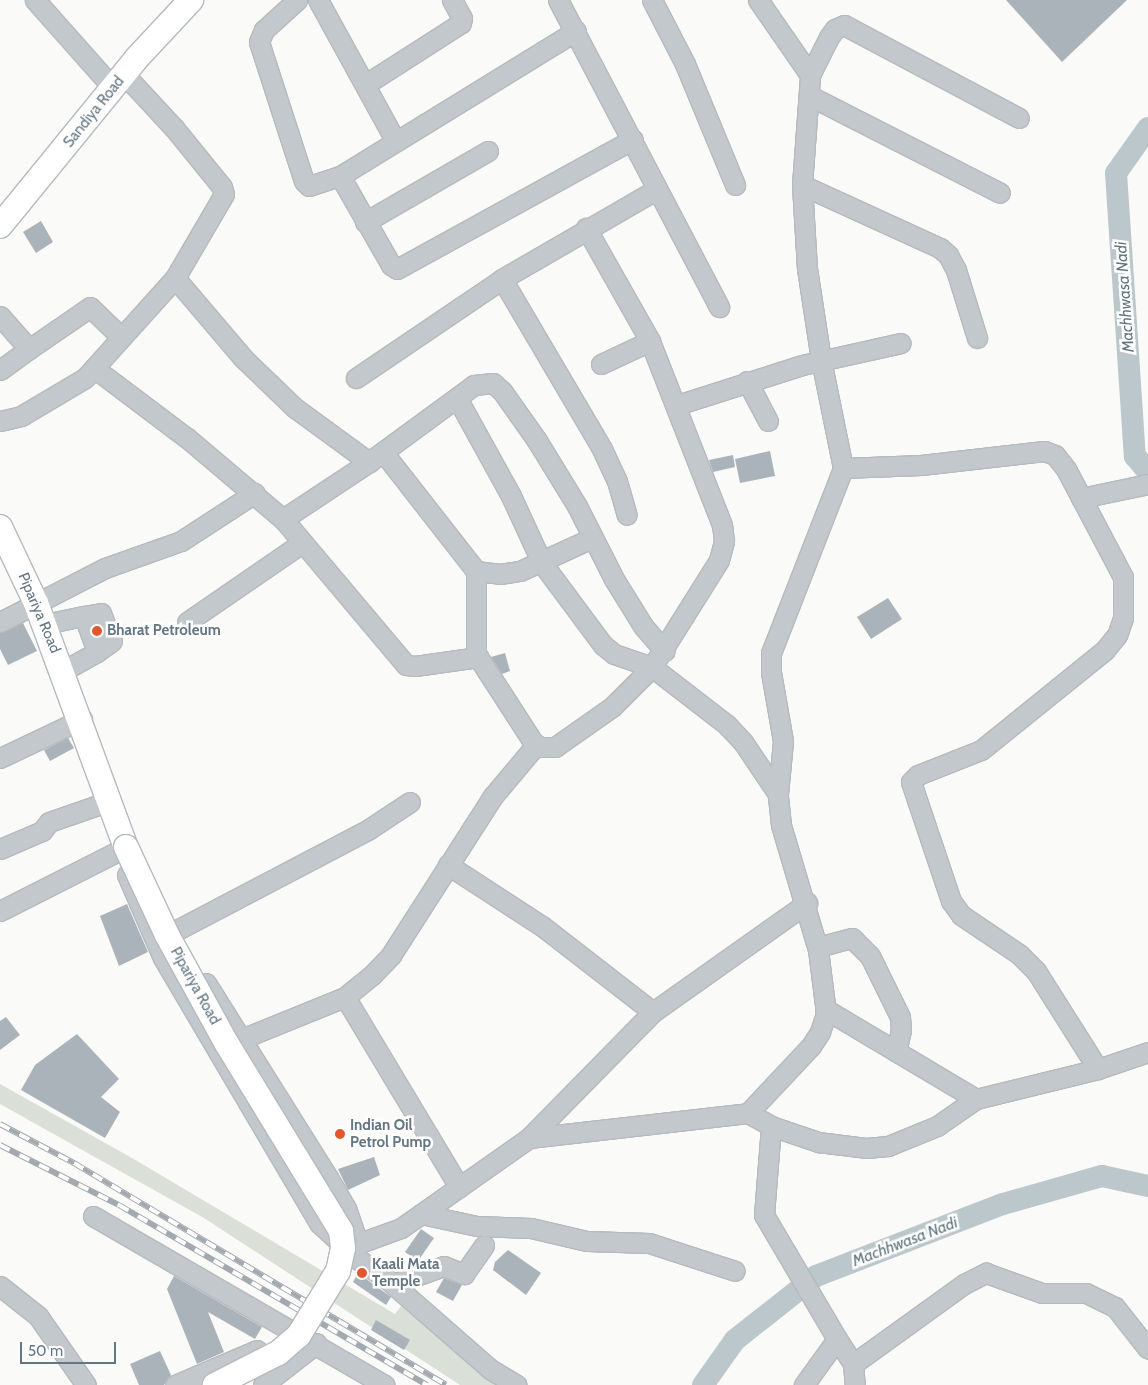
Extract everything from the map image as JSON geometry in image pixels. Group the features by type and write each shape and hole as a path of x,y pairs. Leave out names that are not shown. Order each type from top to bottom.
{"main road":[{"name":"Sandiya Road","path":"0,226 119,81 191,0"},
{"name":"Pipariya Road","path":"0,527 40,614 82,719 126,847 167,936 227,1044 341,1231 343,1248 338,1271 299,1335 278,1352 215,1385"}],"street":[{"path":"0,421 21,416 55,398 94,368 175,278 224,192 174,128 119,81 35,0"},
{"path":"297,0 264,30 259,42 304,181 311,186 340,176 395,140 576,31"},
{"path":"318,0 366,84 395,140"},
{"path":"366,84 461,24 462,18 452,0"},
{"path":"558,0 633,139 719,307"},
{"path":"652,0 685,64 735,185"},
{"path":"758,0 810,75"},
{"path":"748,1113 811,1046 824,1023 825,1009 818,947 806,902 781,825 778,794 784,741 771,672 771,653 843,468 821,360 807,269 802,185 810,96 810,75 835,29 844,25 1019,118"},
{"path":"810,96 1000,193"},
{"path":"340,176 391,265 398,268 633,139"},
{"path":"365,222 488,151"},
{"path":"802,185 940,248 948,255 956,270 977,338"},
{"path":"356,378 502,279 586,228 657,189"},
{"path":"94,368 255,493 283,519 406,665 476,658 483,660 536,745 545,748 564,743 612,707 652,667 665,651 719,560 724,541 722,525 677,405 650,341 586,228"},
{"path":"175,278 244,359 295,408 376,457 476,571 476,658"},
{"path":"502,279 602,449 617,481 627,515"},
{"path":"0,370 90,307 121,337"},
{"path":"0,316 29,349"},
{"path":"601,364 650,341"},
{"path":"677,405 747,381 821,360 901,343"},
{"path":"747,381 768,421"},
{"path":"283,519 376,457 457,398 484,382 492,384 502,391 563,482 592,538 643,626 665,651"},
{"path":"457,398 511,496 542,563 603,644 614,654 652,667 727,725 743,742 778,794"},
{"path":"843,468 921,465 1044,451 1055,455 1066,469 1126,585 1123,618 1117,635 1105,650 1004,734 981,750 918,774 911,785 951,901 961,914 1018,954 1036,972 1098,1069"},
{"path":"1081,498 1148,484"},
{"path":"40,614 106,568 181,541 255,493"},
{"path":"476,571 500,574 520,571 542,563 592,538"},
{"path":"187,622 302,543"},
{"path":"0,622 40,614 84,616 97,652 63,671"},
{"path":"0,758 82,719"},
{"path":"216,1051 240,1038 345,997 391,956 493,796 536,745"},
{"path":"0,849 42,831 49,822 110,801"},
{"path":"156,942 368,829 410,802"},
{"path":"0,911 126,847"},
{"path":"126,847 140,853 197,970 346,1208 352,1245"},
{"path":"126,847 120,859 156,942 216,1051 320,1223 352,1245 393,1284 490,1369 516,1385"},
{"path":"448,865 542,926 653,1012"},
{"path":"352,1245 402,1228 530,1138 653,1012 806,902"},
{"path":"818,947 856,939 870,956 900,1017 901,1030 896,1051"},
{"path":"345,997 459,1188"},
{"path":"825,1009 976,1099"},
{"path":"530,1138 748,1113 771,1126 818,1142 866,1148 888,1146 938,1126 976,1099 1098,1069 1148,1052"},
{"path":"771,1126 764,1215 852,1364 855,1385"},
{"path":"421,1214 476,1226 531,1228 587,1241 649,1243 735,1271"},
{"path":"93,1216 317,1344 384,1385"},
{"path":"393,1284 444,1266 464,1274 484,1245"},
{"path":"852,1364 964,1284 986,1273 1042,1293 1086,1293 1115,1307 1148,1349"},
{"path":"0,1286 38,1316 86,1385"},
{"path":"804,1385 837,1339"},
{"path":"263,1385 317,1344"},
{"path":"175,1385 258,1350"}],"shaded area":[{"path":"0,1084 132,1158 395,1314 401,1306 479,1370 503,1385 460,1385 204,1218 0,1104"}],"building":[{"path":"1006,0 1127,0 1062,62"},
{"path":"41,221 53,242 36,253 23,232"},
{"path":"770,451 775,476 740,483 735,459"},
{"path":"733,455 735,467 713,472 709,460"},
{"path":"888,598 902,619 871,639 857,617"},
{"path":"23,623 37,651 8,665 0,649 0,633"},
{"path":"505,653 510,671 502,674 491,657"},
{"path":"68,738 74,748 50,761 44,750"},
{"path":"127,904 148,952 119,966 100,916"},
{"path":"6,1017 20,1035 0,1050 0,1021"},
{"path":"77,1034 119,1079 101,1097 120,1112 105,1138 21,1090 35,1065"},
{"path":"374,1157 380,1175 348,1190 338,1169"},
{"path":"421,1229 434,1238 418,1261 405,1252"},
{"path":"508,1250 541,1273 526,1295 493,1270 495,1262"},
{"path":"358,1273 391,1297 386,1305 353,1282"},
{"path":"174,1276 262,1327 255,1339 208,1312 224,1352 197,1364 167,1289"},
{"path":"444,1278 462,1285 453,1301 436,1292"},
{"path":"376,1320 410,1340 404,1350 371,1330"},
{"path":"160,1351 171,1375 164,1385 139,1385 130,1364"}],"waterway":[{"name":"Machhwasa Nadi","path":"1148,128 1116,173 1135,456 1148,472"},
{"name":"Machhwasa Nadi","path":"703,1385 735,1340 816,1276 1003,1204 1102,1176 1148,1186"}],"railway":[{"path":"0,1124 74,1163 446,1385"},
{"path":"0,1145 119,1205 427,1385"}],"place":[{"name":"Bharat Petroleum","path":"97,631"},
{"name":"Indian Oil Petrol Pump","path":"340,1134"},
{"name":"Kaali Mata Temple","path":"362,1273"}]}
